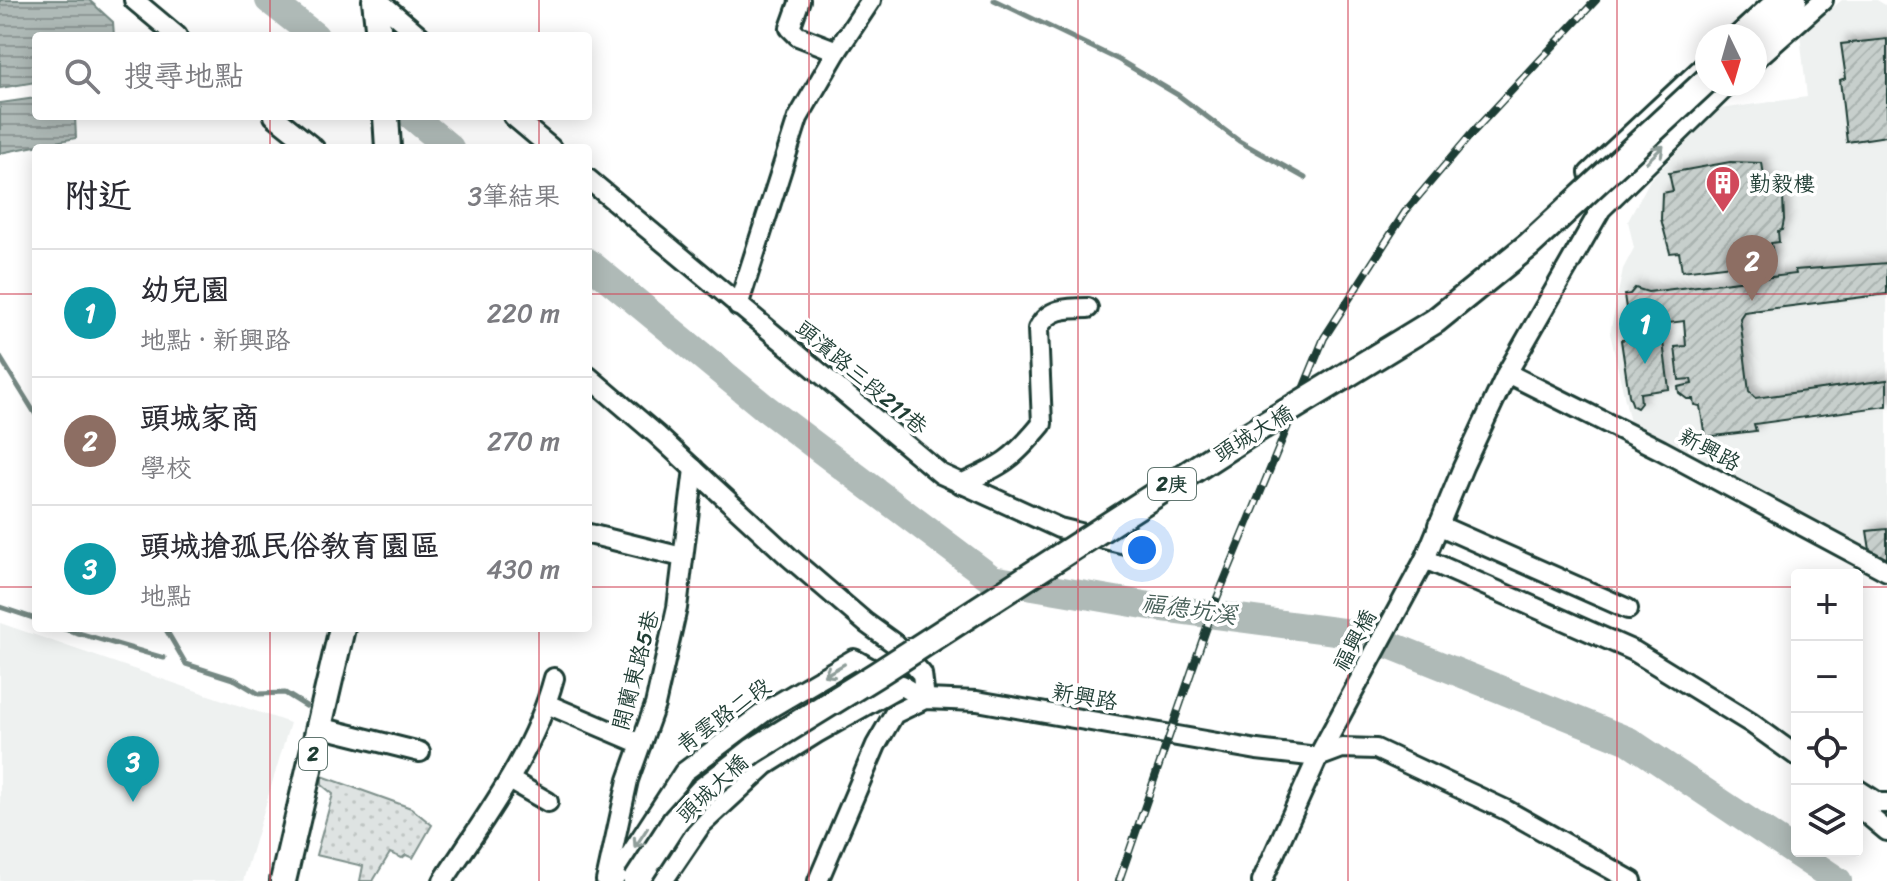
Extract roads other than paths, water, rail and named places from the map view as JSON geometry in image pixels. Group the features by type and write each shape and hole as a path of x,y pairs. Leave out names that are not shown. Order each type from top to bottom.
{"main road":[{"path":"377,0 379,32"},
{"path":"1767,25 1794,0"},
{"name":"頭城大橋","path":"636,881 675,821 702,791 753,751 1248,435 1435,321 1529,245 1695,91"},
{"path":"386,120 388,144"},
{"name":"2","path":"283,881 341,632"}],"street":[{"path":"134,0 172,32"},
{"path":"377,0 415,32"},
{"path":"800,0 790,28 798,36 837,51"},
{"path":"738,306 798,118 871,0"},
{"path":"1750,24 1776,0"},
{"path":"1767,49 1823,0"},
{"path":"1601,209 1589,173 1695,74"},
{"path":"1717,96 1601,209 1507,373 1425,559 1634,651 1791,751"},
{"path":"279,120 309,144"},
{"path":"518,120 546,144"},
{"name":"頭濱路三段211巷","path":"592,182 941,474 1059,528 1142,548"},
{"path":"961,484 1003,465 1020,451 1042,424 1038,329 1043,319 1060,308 1088,308"},
{"name":"新興路","path":"1507,373 1661,450 1887,571"},
{"path":"592,380 800,566 895,644 922,674 925,699 894,714 818,881"},
{"name":"開蘭東路5巷","path":"606,881 628,780 655,705 674,622 694,469"},
{"path":"1438,525 1628,609"},
{"path":"592,535 682,557"},
{"name":"福興橋","path":"1318,757 1425,559"},
{"name":"青雲路二段","path":"613,881 684,772 767,710 854,659 925,699"},
{"path":"443,881 510,780 547,704 554,678"},
{"path":"663,881 701,825 766,765 902,685"},
{"name":"新興路","path":"925,699 977,701 1257,750 1318,757 1342,748 1376,749 1506,810 1632,881"},
{"path":"547,704 641,744"},
{"path":"319,727 420,752"},
{"path":"1262,881 1318,757"},
{"path":"510,780 548,802"},
{"path":"1863,793 1879,803 1887,803"},
{"path":"1863,811 1887,831"}],"waterway":[{"name":"福德坑溪","path":"269,0 310,32"},
{"path":"994,0 1119,60 1178,95 1239,141 1305,178"},
{"name":"福德坑溪","path":"417,120 445,144"},
{"name":"福德坑溪","path":"592,265 764,407 992,579 1156,607 1365,635 1629,741 1838,881"},
{"path":"0,357 32,409"},
{"path":"0,607 32,618"},
{"path":"75,632 164,658"},
{"path":"167,632 186,664 236,680 259,694 285,693 306,706"}],"railway":[{"path":"1119,881 1217,598 1324,338 1405,212 1473,132 1596,0"}],"place":[{"name":"勤毅樓","path":"1723,214"},
{"name":"頭城家商","path":"1752,301"},
{"name":"幼兒園","path":"1645,364"},
{"name":"頭城搶孤民俗教育園區","path":"133,802"}]}
